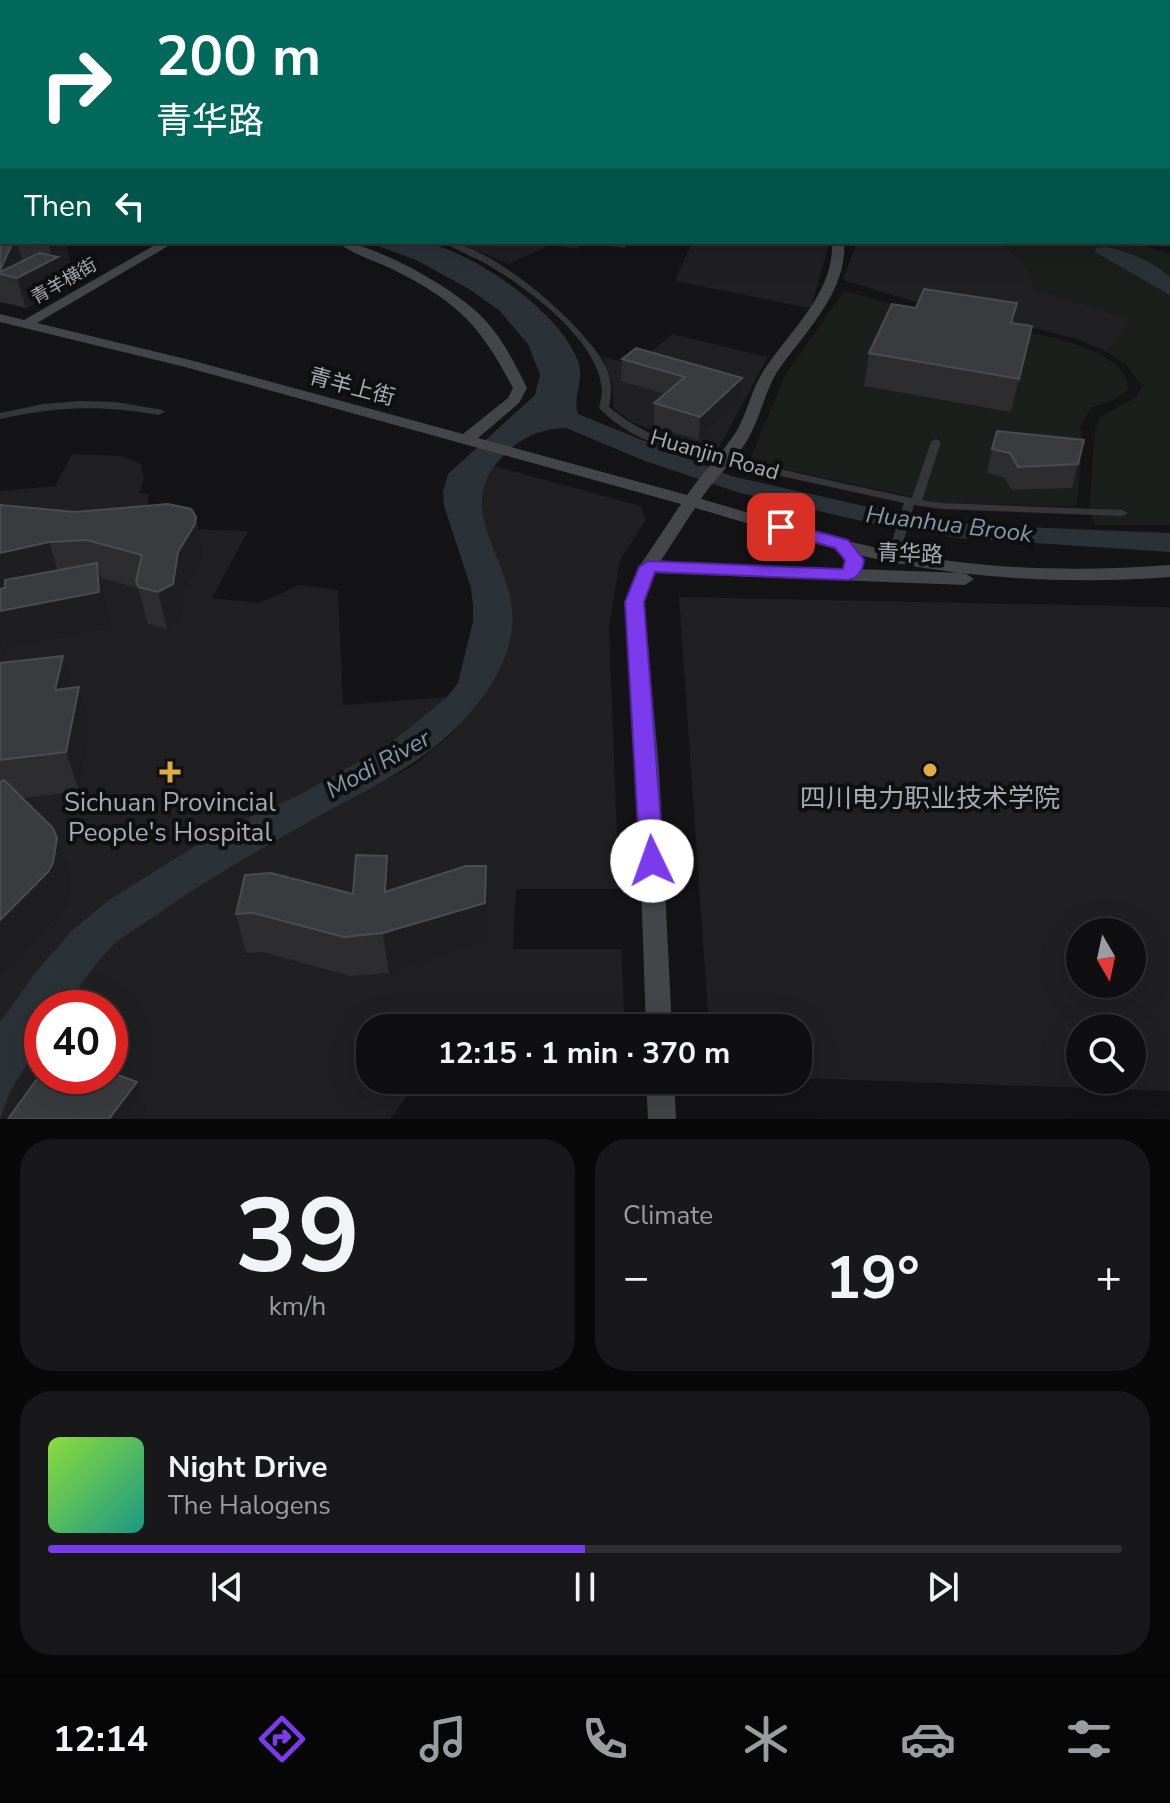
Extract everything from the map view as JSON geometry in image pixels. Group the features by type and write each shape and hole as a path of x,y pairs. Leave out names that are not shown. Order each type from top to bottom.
{"main road":[{"name":"青羊横街","path":"22,326 166,244"},
{"path":"347,244 415,275 473,316 503,355 520,388 514,400 468,444"},
{"path":"658,1014 648,769 635,602 648,567 692,499 745,431 755,400 770,372 819,308 839,255 838,244"},
{"name":"青羊上街","path":"0,318 512,457 692,499"},
{"name":"青羊上街","path":"0,325 22,326"},
{"name":"青华路","path":"692,499 893,557 1009,574 1106,575 1170,571"},
{"path":"842,544 855,560 848,575"},
{"name":"青华路","path":"648,567 1061,584 1170,582"},
{"path":"661,1094 662,1119"}],"street":[{"name":"Huanjin Road","path":"453,244 539,294 579,336 600,366 607,388 604,408 647,437 721,463 913,501 955,507 1122,513"},
{"path":"0,416 64,403 107,403 159,412"},
{"path":"893,557 905,515 936,442"}],"shaded area":[{"path":"461,244 582,244 577,249 550,245 509,264"},
{"path":"691,244 829,244 811,307 808,308 675,281"},
{"path":"856,244 1006,246 1028,267 1034,289 1132,319 1107,352 1077,339 952,313 843,280"},
{"path":"1139,244 1170,254 1170,525 1095,525 1089,509 1095,431 1100,417 1136,397 1142,386 1126,365 1107,352 1132,319 1034,289 1028,267 1006,246"},
{"path":"844,291 951,319 1054,338 1107,358 1123,373 1128,390 1112,401 1091,408 1080,427 1083,438 1077,507 940,503 760,464 751,457 785,375"},
{"path":"672,334 768,357 719,447 701,449 632,422 614,409 612,383 603,357 636,365"},
{"name":"Sichuan Provincial People's Hospital","path":"72,454 120,456 141,464 144,479 139,493 149,494 146,509 162,528 248,531 212,598 259,603 300,585 338,590 343,705 447,697 387,746 293,798 308,822 416,764 452,733 479,702 481,490 494,466 641,506 646,520 620,560 609,627 619,889 516,889 513,949 621,949 624,1014 356,1014 356,1094 409,1094 390,1119 0,1119 0,491 55,486"},
{"name":"四川电力职业技术学院","path":"679,597 1170,607 1170,1091 1146,1090 1146,1014 1066,1014 1066,1087 812,1078 812,1014 708,1014"}],"water":[{"path":"372,244 431,244 492,273 536,305 568,342 580,368 576,401 578,414 731,476 917,518 975,525 1170,533 1170,552 958,538 888,527 740,493 645,461 566,428 526,438 512,447 489,474 482,495 483,516 511,602 512,626 501,667 478,703 442,741 402,770 231,867 127,934 113,945 78,990 24,990 24,1069 9,1094 0,1119 0,1022 39,968 73,930 109,900 221,830 293,798 387,746 447,697 458,683 473,621 473,606 471,588 444,506 443,492 448,474 535,395 540,375 528,344 499,310 469,289 416,260"},
{"path":"1106,247 1140,258 1163,271 1170,277 1170,295 1095,252 1096,248"}],"building":[{"path":"0,244 12,244 0,270"},
{"path":"39,253 58,257 17,278 0,274 0,272"},
{"path":"924,289 1017,303 1011,323 1032,326 1019,379 869,353 892,304 916,308"},
{"path":"636,348 742,378 700,417 654,403 685,377 622,359"},
{"path":"997,431 1084,440 1078,464 1018,467 1010,453 992,449"},
{"path":"168,504 191,509 196,517 178,552 173,584 158,592 138,587 136,581 142,555 87,540 49,542 0,553 0,505 75,512"},
{"path":"97,563 99,592 0,611 0,589 5,588 5,580"},
{"path":"63,656 55,690 79,687 66,752 0,760 0,663"},
{"path":"4,780 53,828 57,838 53,863 48,872 0,920 0,782"},
{"path":"356,855 387,856 385,892 466,866 486,866 485,903 383,933 344,937 253,913 236,914 245,875 271,873 353,894"},
{"path":"128,1079 137,1082 128,1094"},
{"path":"26,1094 128,1094 109,1119 8,1119"}],"place":[{"name":"四川电力职业技术学院","path":"930,770"},
{"name":"Sichuan Provincial People's Hospital","path":"170,772"}],"route":[{"path":"652,861 635,602 648,567 848,575 854,567 855,560 842,544 781,527"}],"water label":[{"name":"Huanhua Brook","path":"949,524"},
{"name":"Modi River","path":"378,764"}]}
